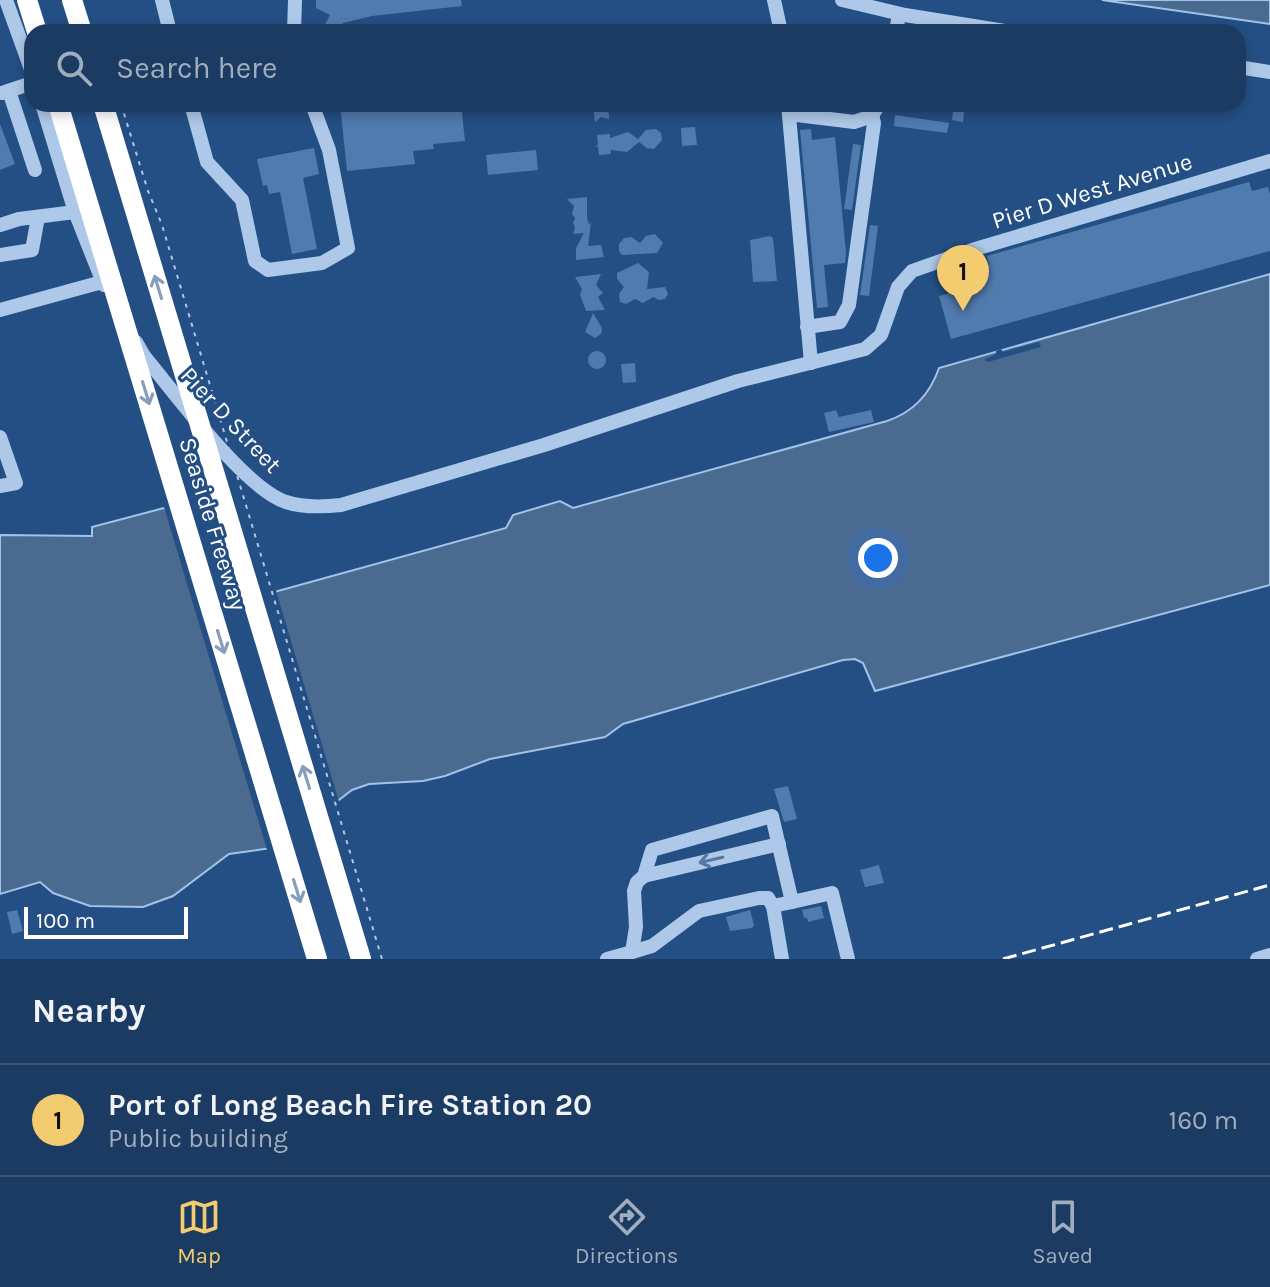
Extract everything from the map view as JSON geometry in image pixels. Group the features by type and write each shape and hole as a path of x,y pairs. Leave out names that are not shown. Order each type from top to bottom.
{"highway":[{"path":"27,0 34,24"},
{"path":"72,0 80,24"},
{"name":"Seaside Freeway","path":"60,112 317,959"},
{"name":"Seaside Freeway","path":"105,112 361,959"}],"street":[{"path":"6,0 24,50"},
{"path":"162,0 168,24"},
{"path":"294,24 295,0"},
{"path":"774,0 779,24"},
{"path":"842,0 899,14 961,24"},
{"path":"897,24 899,14"},
{"path":"1246,68 1270,72"},
{"path":"24,86 4,92 35,170"},
{"name":"Pier D Street","path":"44,112 75,212 102,282 144,356 249,479 285,502 322,507 361,500 544,445 738,381"},
{"path":"193,112 207,162 242,200 255,261 268,270 322,263 348,248 329,150 315,112"},
{"path":"788,112 811,363"},
{"path":"803,112 854,122 872,112"},
{"path":"807,327 840,322 849,305 876,112"},
{"name":"Pier D West Avenue","path":"738,381 865,349 881,335 898,287 912,271 972,250 1270,161"},
{"path":"0,225 75,212"},
{"path":"0,255 32,250 38,217"},
{"path":"0,310 102,282"},
{"path":"0,437 16,483 0,486"},
{"path":"644,876 652,850 772,816 792,902"},
{"path":"632,952 636,927 634,891 637,882 644,876 779,844"},
{"path":"773,906 832,893 848,959"},
{"path":"607,959 652,946 699,911 759,898 768,898 773,906 782,959"},
{"path":"1257,959 1270,955"}],"path":[{"path":"123,112 162,225 382,959"}],"water":[{"path":"1102,0 1270,0 1270,24"},
{"path":"1270,274 1270,585 875,691 863,663 855,659 843,660 623,724 605,737 490,759 423,781 369,784 352,790 278,847 229,854 173,896 143,907 90,906 53,893 40,882 0,894 0,535 92,536 92,527 164,508 219,580 264,593 278,591 506,528 513,515 560,501 573,508 887,421 905,413 920,401 939,368"}],"pier":[{"path":"1039,342 1041,347 988,362 984,360 1001,349 1003,352"},
{"path":"163,504 183,512 225,579 251,588 275,587 340,805 318,837 307,843 268,853"}],"building":[{"path":"316,0 461,0 462,6 372,16 342,24 325,24 330,15 316,8"},
{"path":"341,112 462,112 465,141 433,144 434,149 413,151 415,164 347,171"},
{"path":"594,112 609,112 609,119 601,117 595,122"},
{"path":"953,112 964,112 963,122 952,120"},
{"path":"895,115 949,123 947,133 894,126"},
{"path":"0,124 15,164 0,170"},
{"path":"695,127 697,145 682,146 681,128"},
{"path":"656,129 661,133 662,140 654,149 639,142 627,152 611,150 611,154 599,155 595,146 598,145 597,135 610,134 610,138 628,132 638,139 646,130"},
{"path":"811,129 812,140 835,137 846,253 845,263 824,265 828,307 817,308 800,130"},
{"path":"853,144 861,145 852,210 844,209"},
{"path":"314,148 319,174 303,178 317,249 292,254 280,192 269,194 267,185 263,186 257,159"},
{"path":"536,150 538,170 488,175 486,155"},
{"path":"1249,182 1252,191 1268,187 1270,251 951,339 939,296 978,285 974,269 989,265 987,256"},
{"path":"587,197 589,225 591,222 588,246 601,245 604,257 576,260 576,248 584,233 573,234 574,206 567,199"},
{"path":"870,225 878,226 869,296 860,295"},
{"path":"655,234 663,243 657,253 622,255 619,251 619,244 624,238 631,237 640,243 646,236"},
{"path":"773,238 777,281 753,282 750,240"},
{"path":"638,263 649,272 647,289 665,287 668,294 665,299 653,297 643,303 635,299 626,304 620,302 619,294 624,287 617,279 617,273"},
{"path":"601,274 596,285 603,293 598,297 605,310 586,311 580,295 582,289 575,277"},
{"path":"593,313 602,328 601,334 595,338 585,332"},
{"path":"593,351 601,351 606,360 604,367 593,369 588,364 588,356"},
{"path":"635,363 636,382 623,383 621,364"},
{"path":"836,410 839,417 871,410 874,422 829,432 824,413"},
{"path":"788,786 797,819 784,822 774,789"},
{"path":"879,865 884,883 865,887 860,870"},
{"path":"821,906 824,918 808,922 804,918 802,910"},
{"path":"17,910 23,931 12,934 7,912"},
{"path":"750,910 752,928 730,931 726,917"}],"railway":[{"path":"1003,959 1270,885"}],"place":[{"name":"Port of Long Beach Fire Station 20","path":"963,311"}]}
